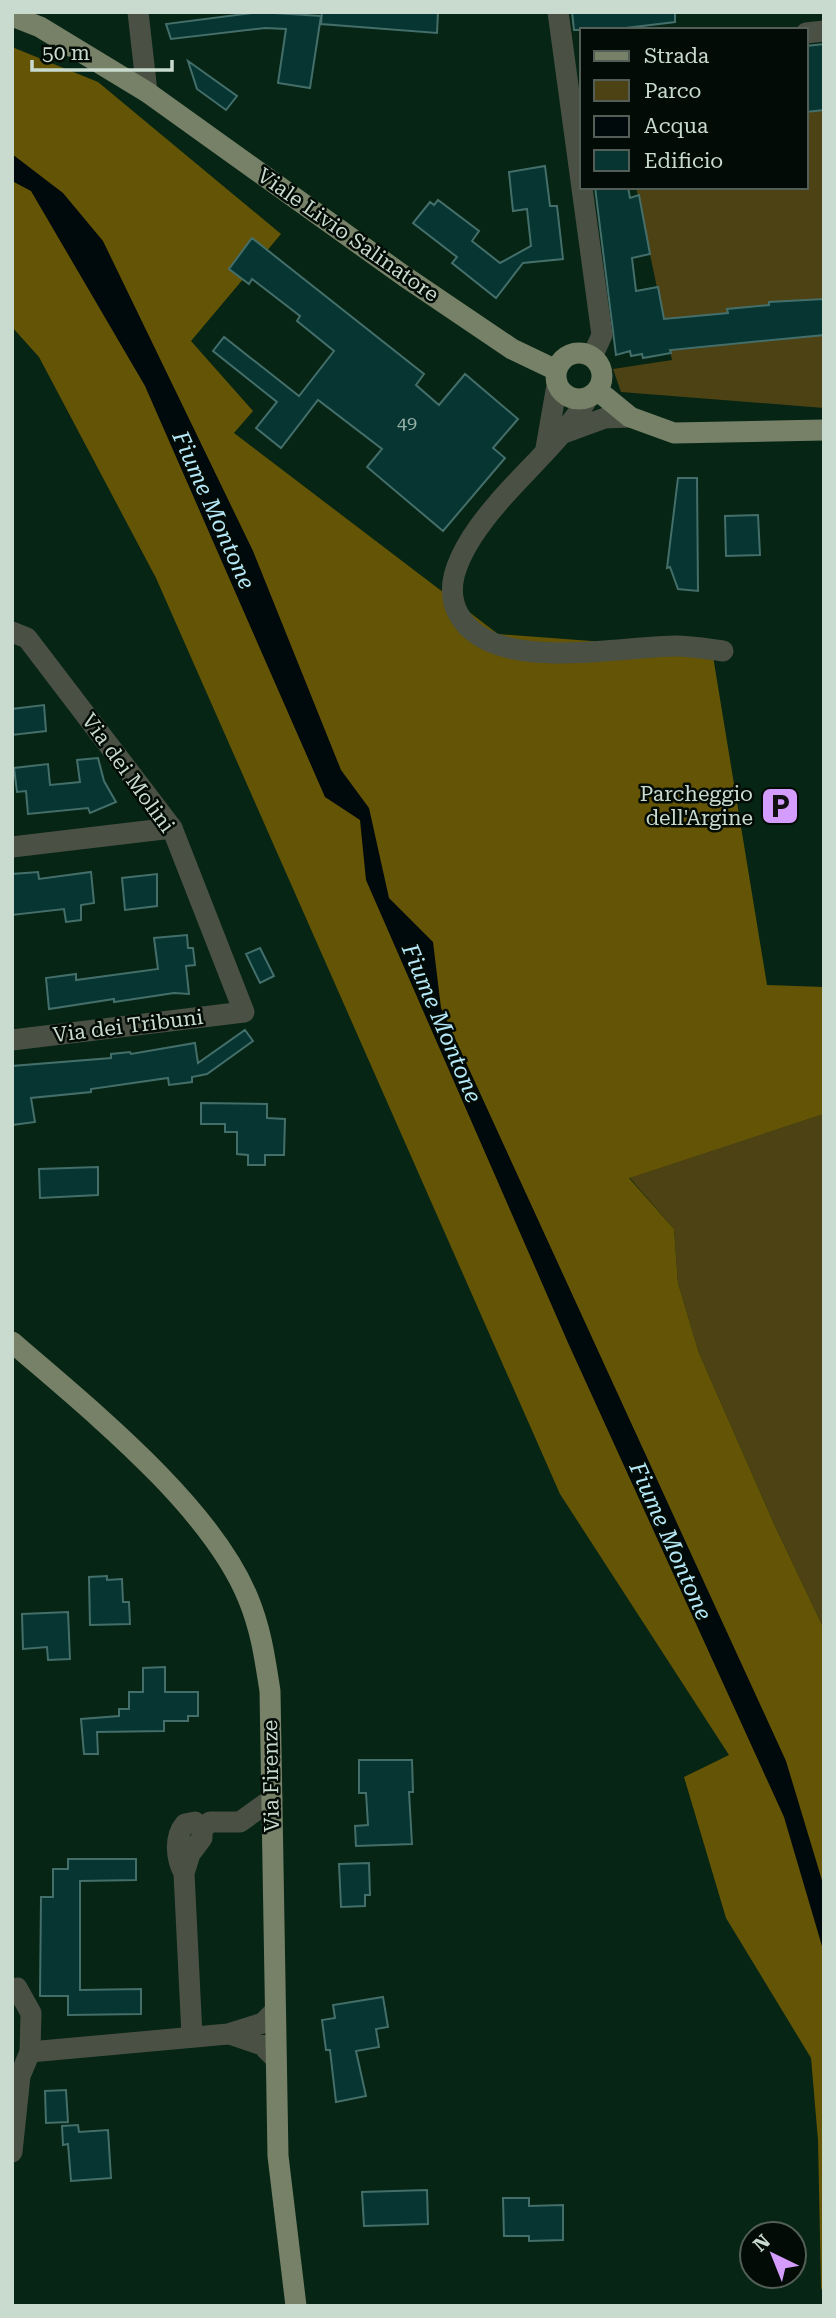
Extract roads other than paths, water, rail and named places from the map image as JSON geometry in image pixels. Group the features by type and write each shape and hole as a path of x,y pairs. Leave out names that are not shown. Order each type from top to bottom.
{"main road":[{"name":"Viale Livio Salinatore","path":"12,16 40,27 147,92 404,276 556,378"},
{"path":"571,354 593,357 602,377 592,394 573,399 556,378 571,354"},
{"path":"592,394 630,417 674,433 824,430"},
{"name":"Via Firenze","path":"12,1342 149,1466 220,1549 247,1596 261,1634 270,1691 278,2156 296,2306"}],"street":[{"path":"138,12 147,92"},
{"path":"558,12 573,64 580,129"},
{"path":"586,189 602,335 593,357"},
{"path":"544,453 556,378"},
{"path":"592,394 473,536 455,569 451,601 465,625 491,644 523,651 543,651 594,665 619,662 677,646 723,651"},
{"path":"562,433 605,418 630,417"},
{"name":"Via dei Molini","path":"12,632 27,638 172,828 244,1012"},
{"path":"12,847 172,828"},
{"name":"Via dei Tribuni","path":"12,1040 244,1012"},
{"path":"192,2036 184,1873 190,1854 202,1838 202,1829 210,1822 240,1822 272,1799"},
{"path":"12,1989 18,1988 31,2013 30,2052 20,2076 12,2152"},
{"path":"30,2052 228,2034 263,2023 275,2011"},
{"path":"228,2034 262,2045 276,2059"}],"water":[{"name":"Fiume Montone","path":"12,154 63,193 103,241 253,551 341,770 369,808 389,898 433,942 441,1008 786,1761 824,1887 824,1953 784,1817 569,1345 366,880 360,820 325,797 145,386 31,191 12,181"}],"place":[{"name":"Parcheggio dell'Argine","path":"780,806"}]}
